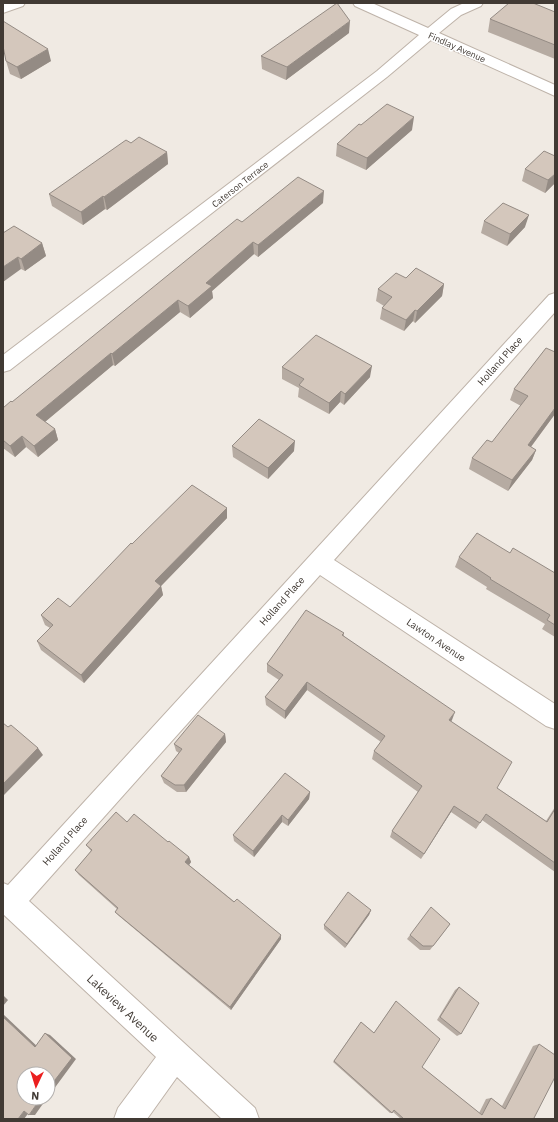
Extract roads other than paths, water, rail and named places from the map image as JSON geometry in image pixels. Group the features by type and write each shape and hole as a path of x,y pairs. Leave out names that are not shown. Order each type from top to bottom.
{"street":[{"path":"3,9 18,3"},
{"name":"Findlay Avenue","path":"360,3 555,91"},
{"name":"Caterson Terrace","path":"3,365 382,74 456,12 476,3"},
{"name":"Holland Place","path":"7,899 318,561 555,300"},
{"name":"Lawton Avenue","path":"318,561 555,718"},
{"name":"Lakeview Avenue","path":"7,899 174,1056 244,1119"},
{"path":"129,1119 174,1056"}]}
